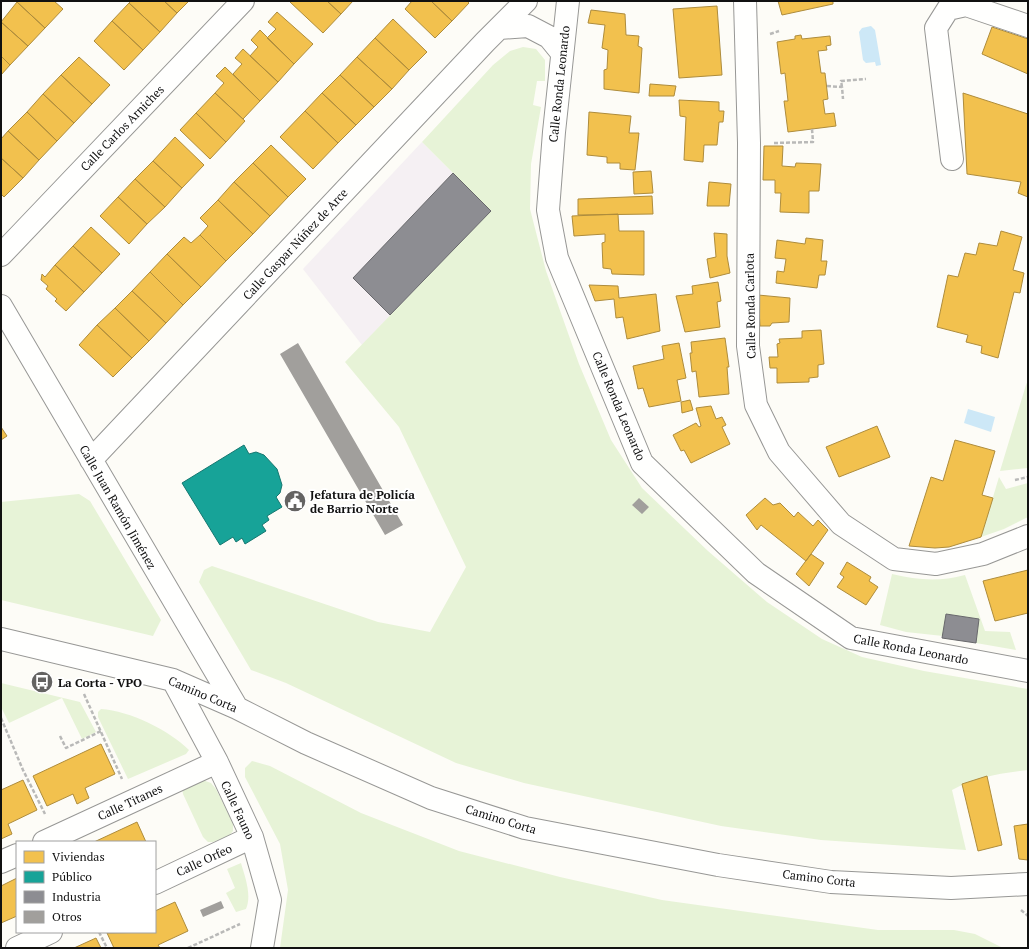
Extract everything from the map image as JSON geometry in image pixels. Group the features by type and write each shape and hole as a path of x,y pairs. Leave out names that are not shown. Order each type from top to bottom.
{"street":[{"name":"Calle Carlos Arniches","path":"1,256 243,1"},
{"name":"Calle Gaspar Núñez de Arce","path":"91,460 526,1"},
{"name":"Calle Ronda Leonardo","path":"568,1 548,210 557,258 642,463 756,574 851,638 1028,672"},
{"name":"Calle Ronda Carlota","path":"745,1 749,143 748,346 756,405 779,452 841,524 894,559 936,564 983,554 1028,536"},
{"path":"952,159 936,28 948,9 966,5 1028,26"},
{"path":"499,28 528,26 549,37 562,52"},
{"name":"Calle Juan Ramón Jiménez","path":"1,306 237,708"},
{"name":"Camino Corta","path":"1,639 173,680 237,708 306,743 431,798 524,828 718,865 832,882 951,888 1028,884"},
{"name":"Calle Fauno","path":"173,680 216,762 252,837 270,900 262,948"},
{"name":"Calle Titanes","path":"46,841 216,762"},
{"name":"Calle Orfeo","path":"156,883 252,837"},
{"path":"1,862 16,855"},
{"path":"17,948 49,933"}],"path":[{"path":"843,99 841,81 866,78"},
{"path":"827,86 842,87"},
{"path":"771,143 813,142 812,129"},
{"path":"1015,480 1028,477"},
{"path":"84,694 124,782"},
{"path":"1,718 23,770 46,817"},
{"path":"60,736 66,748 101,731"},
{"path":"188,948 268,911"},
{"path":"100,933 107,948"}],"shaded area":[{"path":"422,142 491,211 362,345 303,269"}],"green space":[{"path":"523,47 536,49 545,60 545,81 537,81 533,105 541,107 531,164 530,209 546,271 579,364 611,440 642,488 708,551 767,602 822,639 862,657 924,671 1028,689 1028,770 989,776 952,790 966,850 821,840 721,826 524,783 456,763 286,683 251,670 199,582 204,570 212,566 378,622 430,632 466,567 399,427 345,362 491,211 422,142 493,65 510,51"},
{"path":"1028,380 1028,468 1000,471 1026,385"},
{"path":"999,477 1006,489 1028,483 1028,517 1004,529 981,537"},
{"path":"79,494 90,501 161,620 153,636 1,600 1,502"},
{"path":"892,574 910,578 928,579 946,579 965,575 985,631 1010,632 1016,650 976,643 979,619 946,614 943,636 906,632 880,625"},
{"path":"1,683 80,702 96,732 82,739 62,698 9,723 1,707"},
{"path":"101,709 124,713 148,723 171,735 189,750 186,754 128,779 98,717 98,712"},
{"path":"252,761 270,766 361,813 459,851 560,877 662,900 878,930 954,930 975,934 1003,948 280,948 288,890 280,844 245,777 245,768"},
{"path":"197,778 211,783 216,789 233,823 233,831 229,836 213,842 208,842 203,837 183,794 182,787"},
{"path":"241,863 247,886 248,904 246,909 236,912 226,893 235,888 227,869"}],"water":[{"path":"871,26 875,30 881,65 876,66 875,62 866,63 863,60 859,32 862,28"},
{"path":"968,409 995,417 991,432 964,423"}],"building: Viviendas":[{"path":"54,1 63,9 45,28 17,2"},
{"path":"131,1 164,1 177,13 160,32 129,3"},
{"path":"164,1 189,1 177,13"},
{"path":"327,1 341,14 323,33 290,2"},
{"path":"327,1 353,1 341,14"},
{"path":"412,1 431,1 452,21 435,38 405,9"},
{"path":"431,1 467,1 469,3 452,21"},
{"path":"778,1 833,1 833,4 782,15"},
{"path":"17,2 45,28 28,46 1,22"},
{"path":"129,3 160,32 143,50 112,21"},
{"path":"717,6 722,75 679,78 673,9"},
{"path":"591,10 625,14 626,35 639,36 638,46 642,48 639,93 604,89 604,70 607,69 608,50 602,48 605,25 588,23"},
{"path":"277,12 313,44 294,64 267,38 276,29 268,22"},
{"path":"393,19 427,52 409,70 375,38"},
{"path":"112,21 143,50 124,70 94,41"},
{"path":"1,22 28,46 10,65 1,56"},
{"path":"992,27 1028,39 1028,74 982,54"},
{"path":"260,30 294,64 278,82 250,56 258,47 251,40"},
{"path":"801,35 802,39 830,36 831,45 826,46 827,50 818,51 821,73 825,73 828,99 823,100 825,114 834,113 836,126 788,132 784,101 788,101 785,73 781,74 777,42 795,39 795,36"},
{"path":"375,38 409,70 392,89 357,57"},
{"path":"243,49 278,82 260,101 233,74 242,64 235,58"},
{"path":"1,56 10,65 1,75"},
{"path":"79,57 110,85 92,104 61,75"},
{"path":"357,57 392,89 374,107 340,75"},
{"path":"225,67 260,101 243,119 215,93 224,83 216,76"},
{"path":"61,75 92,104 74,123 43,94"},
{"path":"340,75 374,107 356,125 322,93"},
{"path":"650,84 676,86 674,96 649,96"},
{"path":"215,93 245,121 226,142 196,113"},
{"path":"322,93 356,125 338,143 305,111"},
{"path":"963,93 1028,114 1028,197 1018,193 1021,182 967,174"},
{"path":"43,94 74,123 57,141 27,112"},
{"path":"679,100 719,102 719,111 724,111 723,122 719,122 717,145 704,145 703,162 684,160 686,117 680,116"},
{"path":"305,111 338,143 313,169 280,137"},
{"path":"27,112 57,141 39,160 8,131"},
{"path":"589,112 631,116 629,133 639,133 635,170 620,169 620,163 607,163 607,157 587,155"},
{"path":"196,113 226,142 210,159 180,130"},
{"path":"8,131 39,160 23,178 1,158 1,139"},
{"path":"175,137 204,165 182,188 153,161"},
{"path":"271,145 306,179 288,197 253,163"},
{"path":"764,146 783,146 782,166 795,167 796,163 821,164 819,191 809,191 809,213 780,212 781,193 775,193 775,180 763,180"},
{"path":"1,158 23,178 4,197 1,194"},
{"path":"153,161 182,188 165,207 135,179"},
{"path":"253,163 288,197 270,216 234,182"},
{"path":"651,171 653,193 634,194 633,172"},
{"path":"135,179 165,207 147,224 118,197"},
{"path":"234,182 270,216 253,234 218,200"},
{"path":"709,182 731,184 729,206 707,206"},
{"path":"652,196 653,214 578,215 578,199"},
{"path":"118,197 147,224 129,244 100,216"},
{"path":"218,200 253,234 226,261 200,235 208,226 200,218"},
{"path":"618,214 619,231 644,231 644,275 612,274 611,269 603,268 602,243 605,242 605,234 574,236 572,216"},
{"path":"91,227 120,254 102,273 73,246"},
{"path":"1001,231 1022,237 1013,270 1024,273 1020,293 1014,292 998,358 981,353 982,346 966,342 968,335 937,327 948,275 958,277 965,253 976,255 979,243 997,246"},
{"path":"714,233 727,234 727,256 730,273 710,278 707,259 716,257"},
{"path":"200,235 226,261 201,287 167,254 184,237 191,243"},
{"path":"806,238 823,240 821,261 827,261 825,275 819,275 817,288 776,283 777,271 784,272 786,259 775,258 777,240 805,244"},
{"path":"73,246 102,273 84,292 55,265"},
{"path":"167,254 201,287 183,305 150,272"},
{"path":"55,265 84,292 66,311 55,301 57,299 46,289 48,286 41,280 42,274 45,277"},
{"path":"150,272 183,305 166,323 132,291"},
{"path":"718,282 721,301 717,302 720,327 685,332 676,296 693,294 692,286"},
{"path":"589,285 618,286 619,298 656,294 660,331 627,339 623,317 616,318 614,299 595,301"},
{"path":"132,291 166,323 149,341 115,308"},
{"path":"758,295 790,298 789,322 772,323 770,326 760,326"},
{"path":"115,308 149,341 132,358 97,325"},
{"path":"97,325 132,358 113,377 79,345"},
{"path":"821,330 824,364 818,365 818,377 809,378 809,382 777,383 777,368 770,368 769,357 778,357 777,344 780,343 779,339 802,338 802,331"},
{"path":"725,338 729,367 727,367 729,394 699,397 696,371 692,372 690,353 692,353 691,342"},
{"path":"679,343 686,378 677,380 681,401 649,407 643,388 638,389 633,366 664,359 662,346"},
{"path":"690,400 693,410 682,413 681,402"},
{"path":"711,406 716,419 722,417 726,425 722,427 730,444 691,463 684,450 681,451 673,435 696,423 699,427 701,426 696,408"},
{"path":"877,426 890,457 839,477 826,447"},
{"path":"1,427 7,436 1,440"},
{"path":"955,440 995,451 982,495 993,498 981,537 949,547 935,548 909,546 931,477 943,481"},
{"path":"765,498 773,505 780,503 794,517 798,512 813,526 818,520 828,530 806,561 761,525 757,530 746,515"},
{"path":"811,554 824,563 809,586 796,574"},
{"path":"847,562 871,577 869,581 878,587 866,605 837,587 844,577 840,574"},
{"path":"1028,570 1028,613 995,621 983,581"},
{"path":"101,744 115,774 85,788 89,798 77,804 73,794 47,806 33,776"},
{"path":"987,776 1002,845 978,851 962,784"},
{"path":"23,780 37,810 8,824 12,834 1,839 1,790"},
{"path":"137,822 146,841 96,841"},
{"path":"1028,824 1028,860 1019,859 1014,826"},
{"path":"16,878 16,916 1,923 1,886"},
{"path":"175,902 188,931 158,945 160,948 114,948 107,933 156,933 156,911"},
{"path":"96,938 101,948 74,948"}],"building: Público":[{"path":"244,445 249,454 256,452 264,455 277,469 282,485 280,493 276,497 282,507 267,516 269,520 262,525 266,531 245,544 242,538 236,542 233,537 220,545 182,483"}],"building: Industria":[{"path":"453,173 491,211 390,315 353,278"},
{"path":"946,614 979,619 976,643 942,638"}],"building: Otros":[{"path":"298,343 403,525 385,535 280,354"},
{"path":"639,498 649,507 642,514 632,505"},
{"path":"221,901 224,908 203,917 200,910"}],"place":[{"name":"Jefatura de Policía de Barrio Norte","path":"295,501"},
{"name":"La Corta - VPO","path":"42,682"}]}
